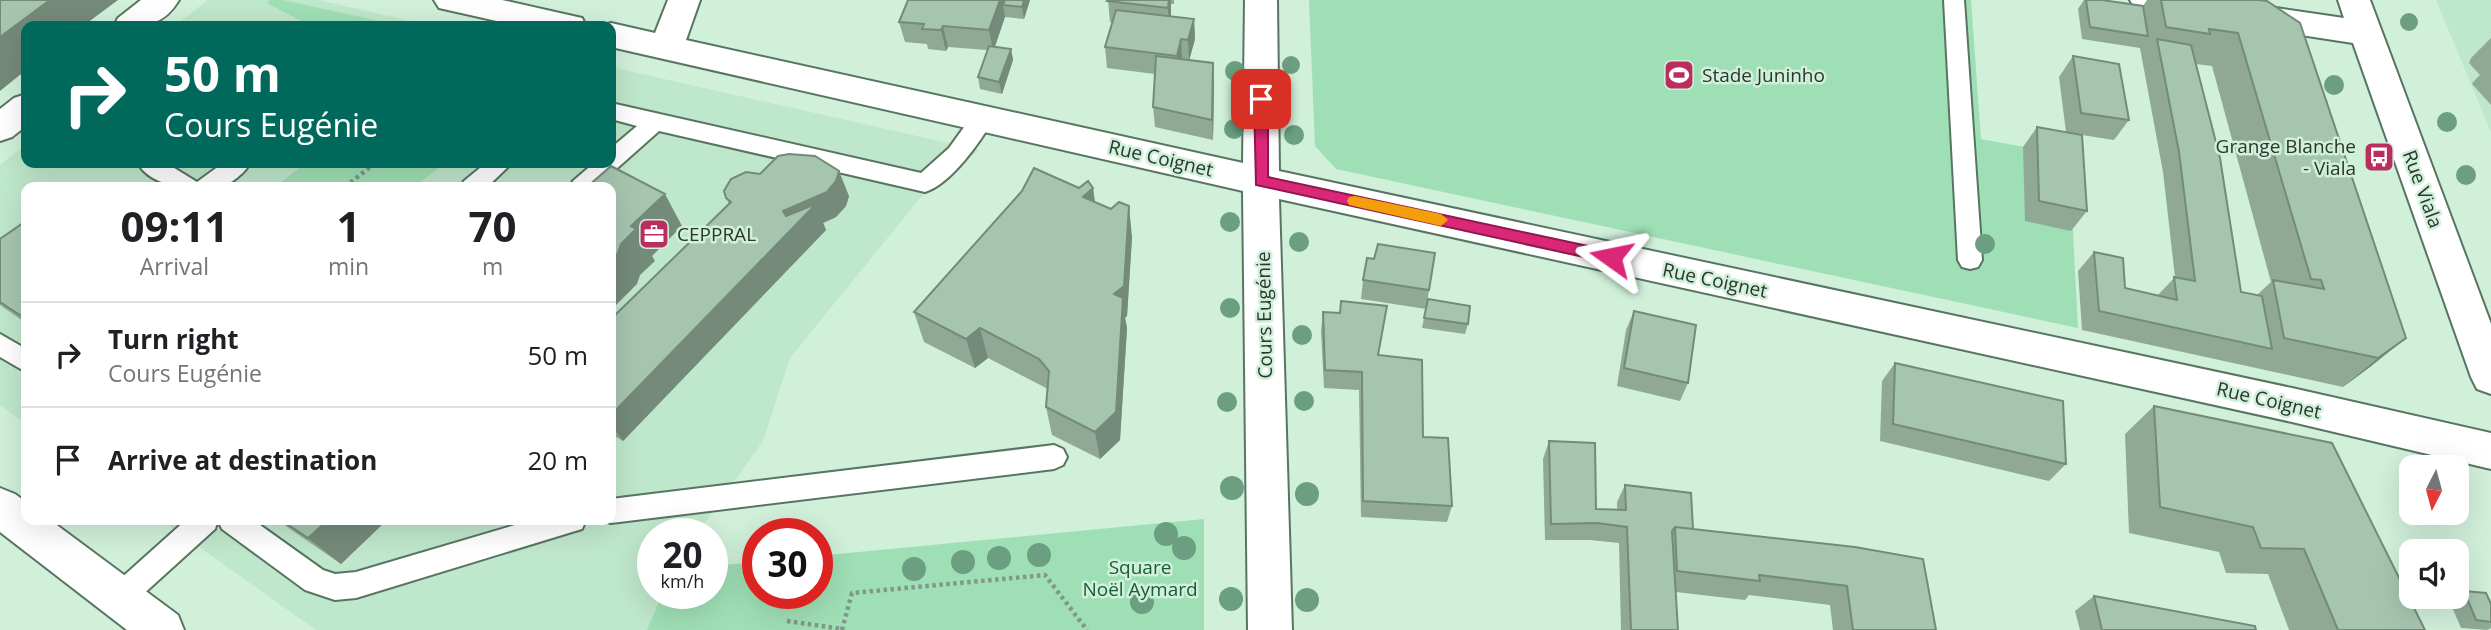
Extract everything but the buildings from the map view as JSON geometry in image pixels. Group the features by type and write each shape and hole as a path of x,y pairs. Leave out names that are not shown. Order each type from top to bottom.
{"street":[{"path":"136,21 163,0"},
{"path":"450,0 547,21"},
{"path":"667,47 684,0"},
{"name":"Cours Eugénie","path":"1261,0 1261,181 1270,630"},
{"path":"2146,0 2367,33"},
{"name":"Rue Viala","path":"2354,0 2491,377"},
{"name":"Rue Coignet","path":"616,36 1261,181 2292,405 2491,451"},
{"path":"0,128 21,111"},
{"path":"2292,405 2316,452"},
{"path":"0,507 21,523"},
{"path":"24,525 162,630"}],"lane":[{"path":"1954,0 1970,260"},
{"path":"616,112 925,183 957,154 983,118"},
{"path":"616,157 656,122"},
{"path":"157,168 180,182"},
{"path":"213,182 232,168"},
{"path":"478,182 495,168"},
{"path":"587,182 603,168"},
{"path":"0,344 21,359"},
{"path":"616,510 1054,457"},
{"path":"119,598 199,525"},
{"path":"239,525 315,581 335,586 356,585 555,525"}],"path":[{"path":"351,182 369,168"},
{"path":"787,621 812,627 842,629 852,593 1045,575 1087,630"}],"shaded area":[{"path":"208,0 318,0 411,21 181,21"},
{"path":"2436,0 2491,0 2491,132"},
{"path":"616,68 979,150 920,198 790,358 763,441 708,518 637,518 637,609 655,609 647,630 316,630 168,525 616,525 616,182 21,182 21,420 0,405 0,165 21,148 21,168 616,168"}],"green space":[{"path":"270,0 283,0 379,21 301,21 267,3"},
{"name":"Stade Juninho","path":"1309,0 1971,0 1981,139 2069,155 2078,328 1336,169 1315,146"},
{"path":"299,168 439,168 420,182 281,182"},
{"name":"Square Noël Aymard","path":"1204,519 1204,630 647,630 656,609 728,609 728,565 742,563 742,609 833,609 833,554"}],"slow traffic":[{"path":"1355,201 1441,220"}],"place":[{"name":"Stade Juninho","path":"1679,75"},
{"name":"Grange Blanche - Viala","path":"2379,157"},
{"name":"CEPPRAL","path":"654,234"}],"route":[{"path":"1261,99 1261,181 1611,257"}]}
